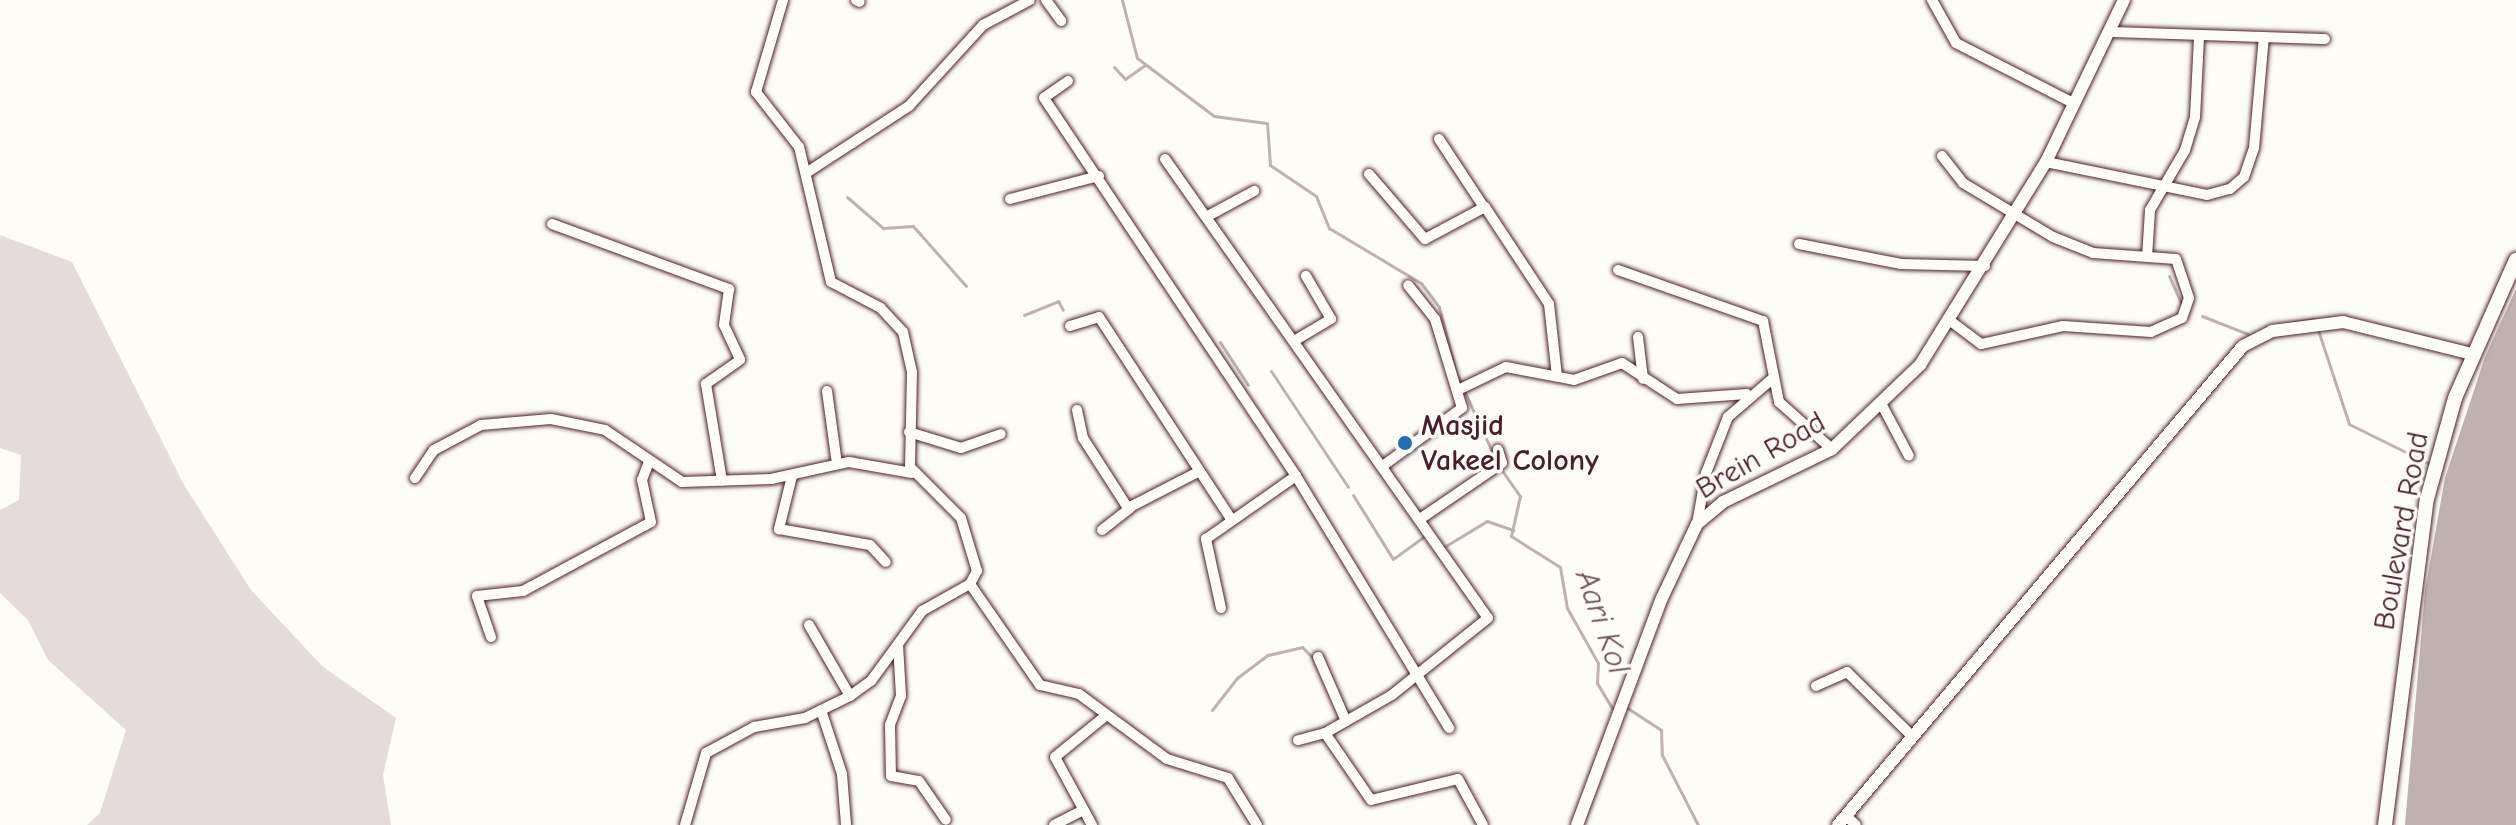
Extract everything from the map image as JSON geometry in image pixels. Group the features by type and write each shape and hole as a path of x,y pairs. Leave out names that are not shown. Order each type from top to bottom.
{"main road":[{"name":"Boulevard Road","path":"2385,825 2427,499 2472,354 2516,260"}],"street":[{"path":"783,0 755,87 794,139 806,173 831,282 881,308 909,344 912,473"},
{"path":"806,173 909,106 983,25 1006,5 1030,0"},
{"path":"1046,0 1061,21"},
{"path":"1932,0 1956,43 2073,103"},
{"name":"Brein Road","path":"1577,825 1662,598 1697,524 1723,502 1832,449 1883,407 1951,321 2014,218 2046,162 2124,0"},
{"path":"2110,32 2199,38 2325,39"},
{"path":"2046,162 2217,195 2244,177 2263,98 2264,37"},
{"path":"2147,257 2147,220 2195,117 2199,38"},
{"path":"1068,81 1044,98 1099,176 1296,476 1449,728"},
{"path":"1439,139 1549,304 1557,377"},
{"path":"1942,156 1959,181 2014,218 2093,253 2179,262 2189,298 2182,318 2151,332 2063,326 1981,344 1951,321"},
{"path":"1165,159 1384,465 1488,618 1417,677 1325,733 1298,740"},
{"path":"1369,174 1425,239 1483,206"},
{"path":"1010,199 1099,176"},
{"path":"1206,217 1254,191"},
{"path":"552,224 729,289 724,325 740,360 710,379 706,392 722,481"},
{"path":"1799,244 1901,264 1985,266"},
{"path":"1618,270 1759,319 1779,402 1832,449"},
{"path":"1294,341 1331,319 1306,276"},
{"path":"1384,465 1461,410 1462,388 1435,319 1408,285"},
{"path":"1070,326 1099,316 1231,519"},
{"path":"1856,825 1842,820 2184,411 2256,337 2343,322 2472,354"},
{"path":"1638,337 1643,379"},
{"path":"1462,388 1506,367 1583,379 1622,363 1643,379 1684,400 1747,394"},
{"path":"1697,524 1720,434 1747,394 1772,379"},
{"path":"827,391 837,464"},
{"path":"1883,407 1909,456"},
{"path":"1077,410 1083,438 1130,508"},
{"path":"415,478 434,450 504,419 595,426 648,464 682,482 792,476 837,464 912,473 961,518 977,571 970,584 932,603 850,696 821,710 758,725 706,753 685,825"},
{"path":"909,432 961,448 1001,434"},
{"path":"1420,519 1498,466 1498,450"},
{"path":"491,637 477,596 523,591 651,522 642,480 648,464"},
{"path":"1102,530 1130,508 1198,472"},
{"path":"792,476 779,529 870,545 886,562"},
{"path":"1221,608 1204,543 1231,519 1296,476"},
{"path":"970,584 1038,683 1079,694 1103,718 1167,759 1228,778 1257,825"},
{"path":"809,625 850,696"},
{"path":"898,645 901,696 890,725 891,776 919,781 946,820"},
{"path":"1318,657 1346,721"},
{"path":"1816,686 1847,672 1912,736"},
{"path":"821,710 842,774 846,825"},
{"path":"1092,825 1055,757 1103,718"},
{"path":"1325,733 1371,800 1458,779 1483,825"},
{"path":"1054,825 1083,810"}],"shaded area":[{"path":"0,235 72,262 184,485 251,590 322,666 396,718 383,775 391,825 87,825 100,813 126,730 48,660 28,620 0,593 0,510 19,500 21,455 0,448"},
{"path":"2516,289 2516,825 2405,825 2425,591 2445,478 2485,357"}],"waterway":[{"name":"Aari Kol","path":"1122,0 1137,58 1214,116 1267,123 1270,165 1316,196 1329,228 1421,283 1439,307 1456,373 1497,462"},
{"path":"1114,67 1125,79 1145,65"},
{"path":"847,197 883,228 913,226 966,286"},
{"path":"2169,276 2182,305"},
{"path":"1024,315 1058,301 1063,310"},
{"path":"2202,316 2248,334"},
{"path":"2279,325 2313,319"},
{"path":"2318,330 2349,424 2428,463"},
{"path":"1220,342 1248,385"},
{"path":"1271,371 1348,487"},
{"name":"Aari Kol","path":"1501,469 1520,496 1511,536 1560,567 1567,608 1598,663 1597,683 1612,708"},
{"path":"1353,495 1393,559 1426,535"},
{"path":"1444,547 1487,521 1513,530"},
{"path":"1212,710 1237,678 1268,655 1302,647 1314,659"},
{"path":"1626,707 1661,730 1662,755 1698,825"}],"place":[{"name":"Masjid Vakeel Colony","path":"1405,443"}]}
